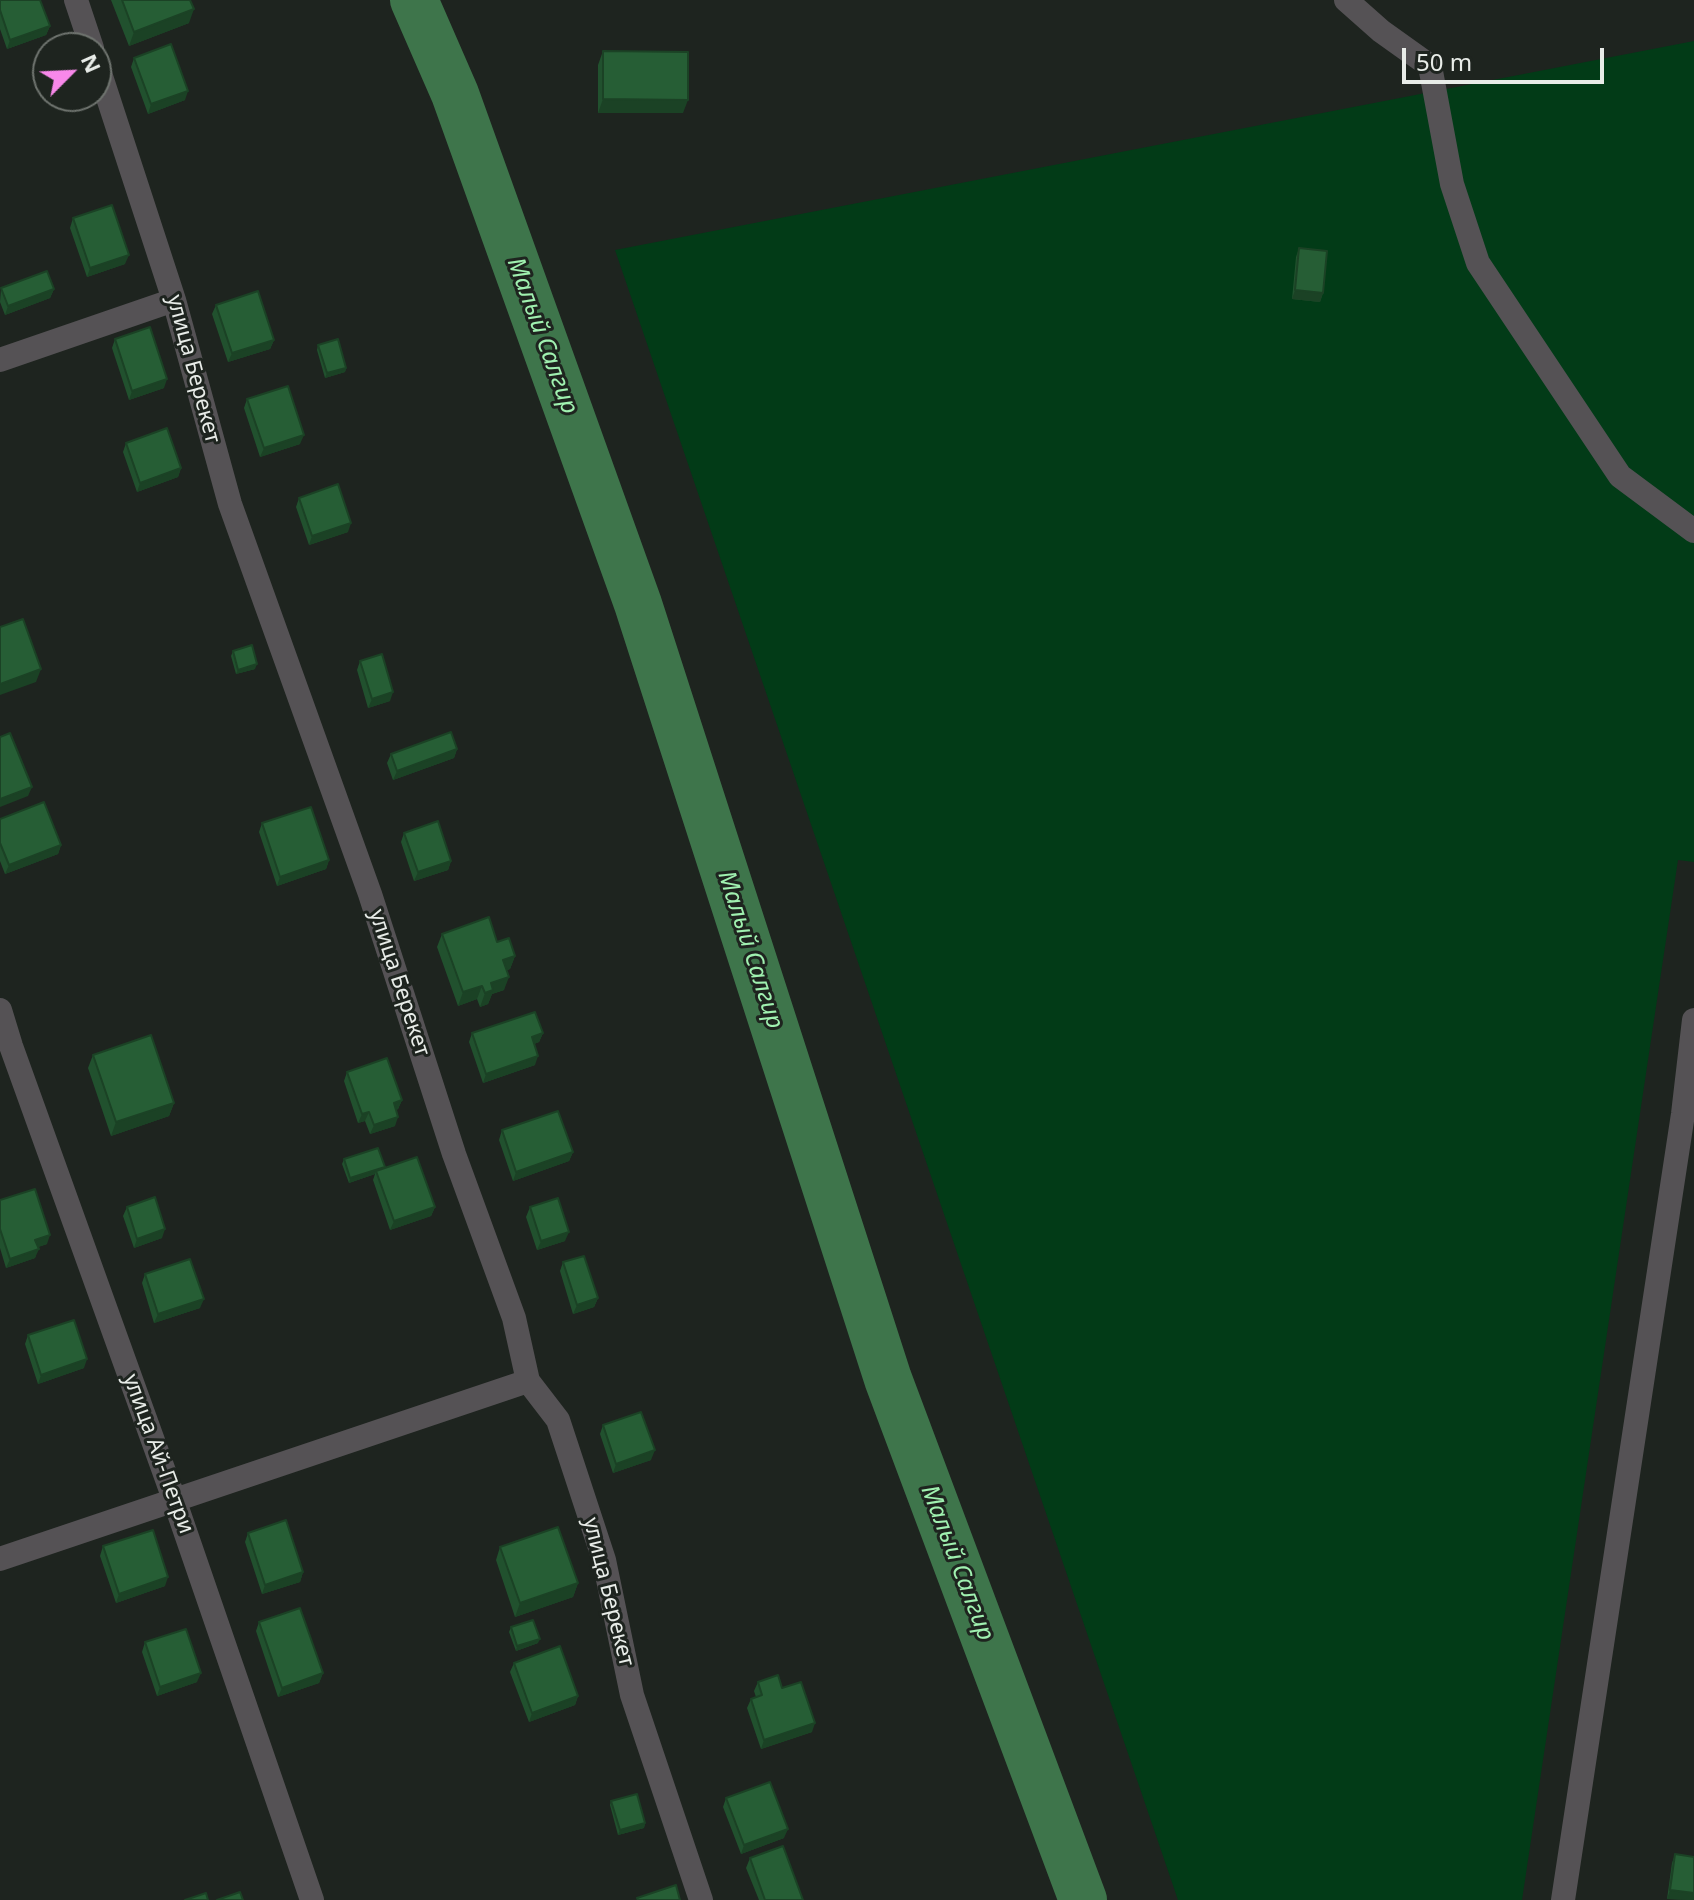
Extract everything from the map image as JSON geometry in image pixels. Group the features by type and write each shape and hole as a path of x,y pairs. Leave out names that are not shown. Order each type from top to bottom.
{"street":[{"path":"76,0 87,32"},
{"path":"1346,0 1381,31 1430,66 1452,184 1478,263 1620,476 1694,531"},
{"name":"улица Берекет","path":"112,110 174,300 230,504 370,894 454,1154 514,1318 528,1381 558,1420 563,1434 604,1560 632,1695 701,1900"},
{"path":"0,360 174,300"},
{"name":"улица Ай-Петри","path":"0,1010 174,1499 312,1900"},
{"path":"1563,1900 1683,1114 1694,1020"},
{"path":"0,1559 528,1381"}],"green space":[{"path":"1694,41 1694,862 1678,860 1522,1900 1178,1900 615,250"}],"building":[{"path":"0,0 40,0 50,26 10,40 0,10"},
{"path":"122,0 190,0 194,9 134,32"},
{"path":"171,44 188,91 151,104 134,58"},
{"path":"603,51 688,52 688,100 603,99"},
{"path":"112,205 129,255 90,268 73,218"},
{"path":"1299,248 1327,251 1323,293 1295,290"},
{"path":"47,271 54,289 8,306 1,288"},
{"path":"258,291 274,340 232,353 216,305"},
{"path":"150,327 167,379 132,391 115,339"},
{"path":"338,339 346,368 327,373 318,345"},
{"path":"288,386 304,435 264,448 247,399"},
{"path":"167,428 181,468 140,483 126,443"},
{"path":"338,484 351,523 312,536 299,498"},
{"path":"23,619 41,669 0,684 0,627"},
{"path":"252,645 257,664 238,670 233,651"},
{"path":"382,654 393,692 372,699 360,661"},
{"path":"451,732 457,749 397,771 391,754"},
{"path":"10,733 32,787 0,799 0,737"},
{"path":"44,802 61,845 9,865 0,843 0,819"},
{"path":"311,807 329,860 280,877 262,823"},
{"path":"438,821 451,861 418,872 404,833"},
{"path":"489,917 497,942 509,938 515,956 503,960 509,977 491,983 493,990 485,993 482,986 463,992 442,934"},
{"path":"535,1012 543,1033 532,1037 538,1056 486,1074 472,1033"},
{"path":"151,1035 174,1103 116,1122 93,1055"},
{"path":"387,1058 402,1100 394,1103 398,1117 374,1125 369,1112 362,1114 347,1072"},
{"path":"558,1111 573,1152 516,1172 502,1130"},
{"path":"378,1148 385,1167 350,1178 344,1159"},
{"path":"417,1157 435,1207 394,1221 376,1171"},
{"path":"35,1189 50,1235 35,1240 39,1249 10,1259 0,1229 0,1200"},
{"path":"155,1197 165,1229 137,1239 127,1207"},
{"path":"558,1198 569,1232 541,1241 530,1207"},
{"path":"584,1256 598,1298 577,1305 563,1262"},
{"path":"190,1259 204,1299 158,1314 145,1274"},
{"path":"74,1320 87,1359 41,1375 28,1335"},
{"path":"641,1412 655,1450 616,1464 603,1425"},
{"path":"286,1520 303,1572 265,1585 248,1533"},
{"path":"558,1527 578,1583 520,1603 500,1547"},
{"path":"153,1530 168,1577 119,1594 103,1546"},
{"path":"300,1608 323,1673 282,1688 259,1622"},
{"path":"533,1620 540,1639 517,1646 511,1627"},
{"path":"186,1629 201,1673 160,1687 145,1642"},
{"path":"560,1646 578,1696 532,1713 514,1663"},
{"path":"778,1675 782,1688 801,1682 815,1723 764,1740 751,1699 762,1695 758,1682"},
{"path":"770,1782 788,1829 744,1845 726,1798"},
{"path":"637,1794 645,1823 620,1830 611,1801"},
{"path":"783,1846 803,1900 765,1900 750,1858"},
{"path":"1675,1854 1694,1857 1694,1893 1670,1890"},
{"path":"676,1885 680,1900 637,1898"},
{"path":"240,1892 243,1900 217,1900"},
{"path":"206,1893 208,1900 185,1900"}],"waterway":[{"name":"Малый Салгир","path":"414,0 455,94 638,604 888,1379 1083,1900"}]}
